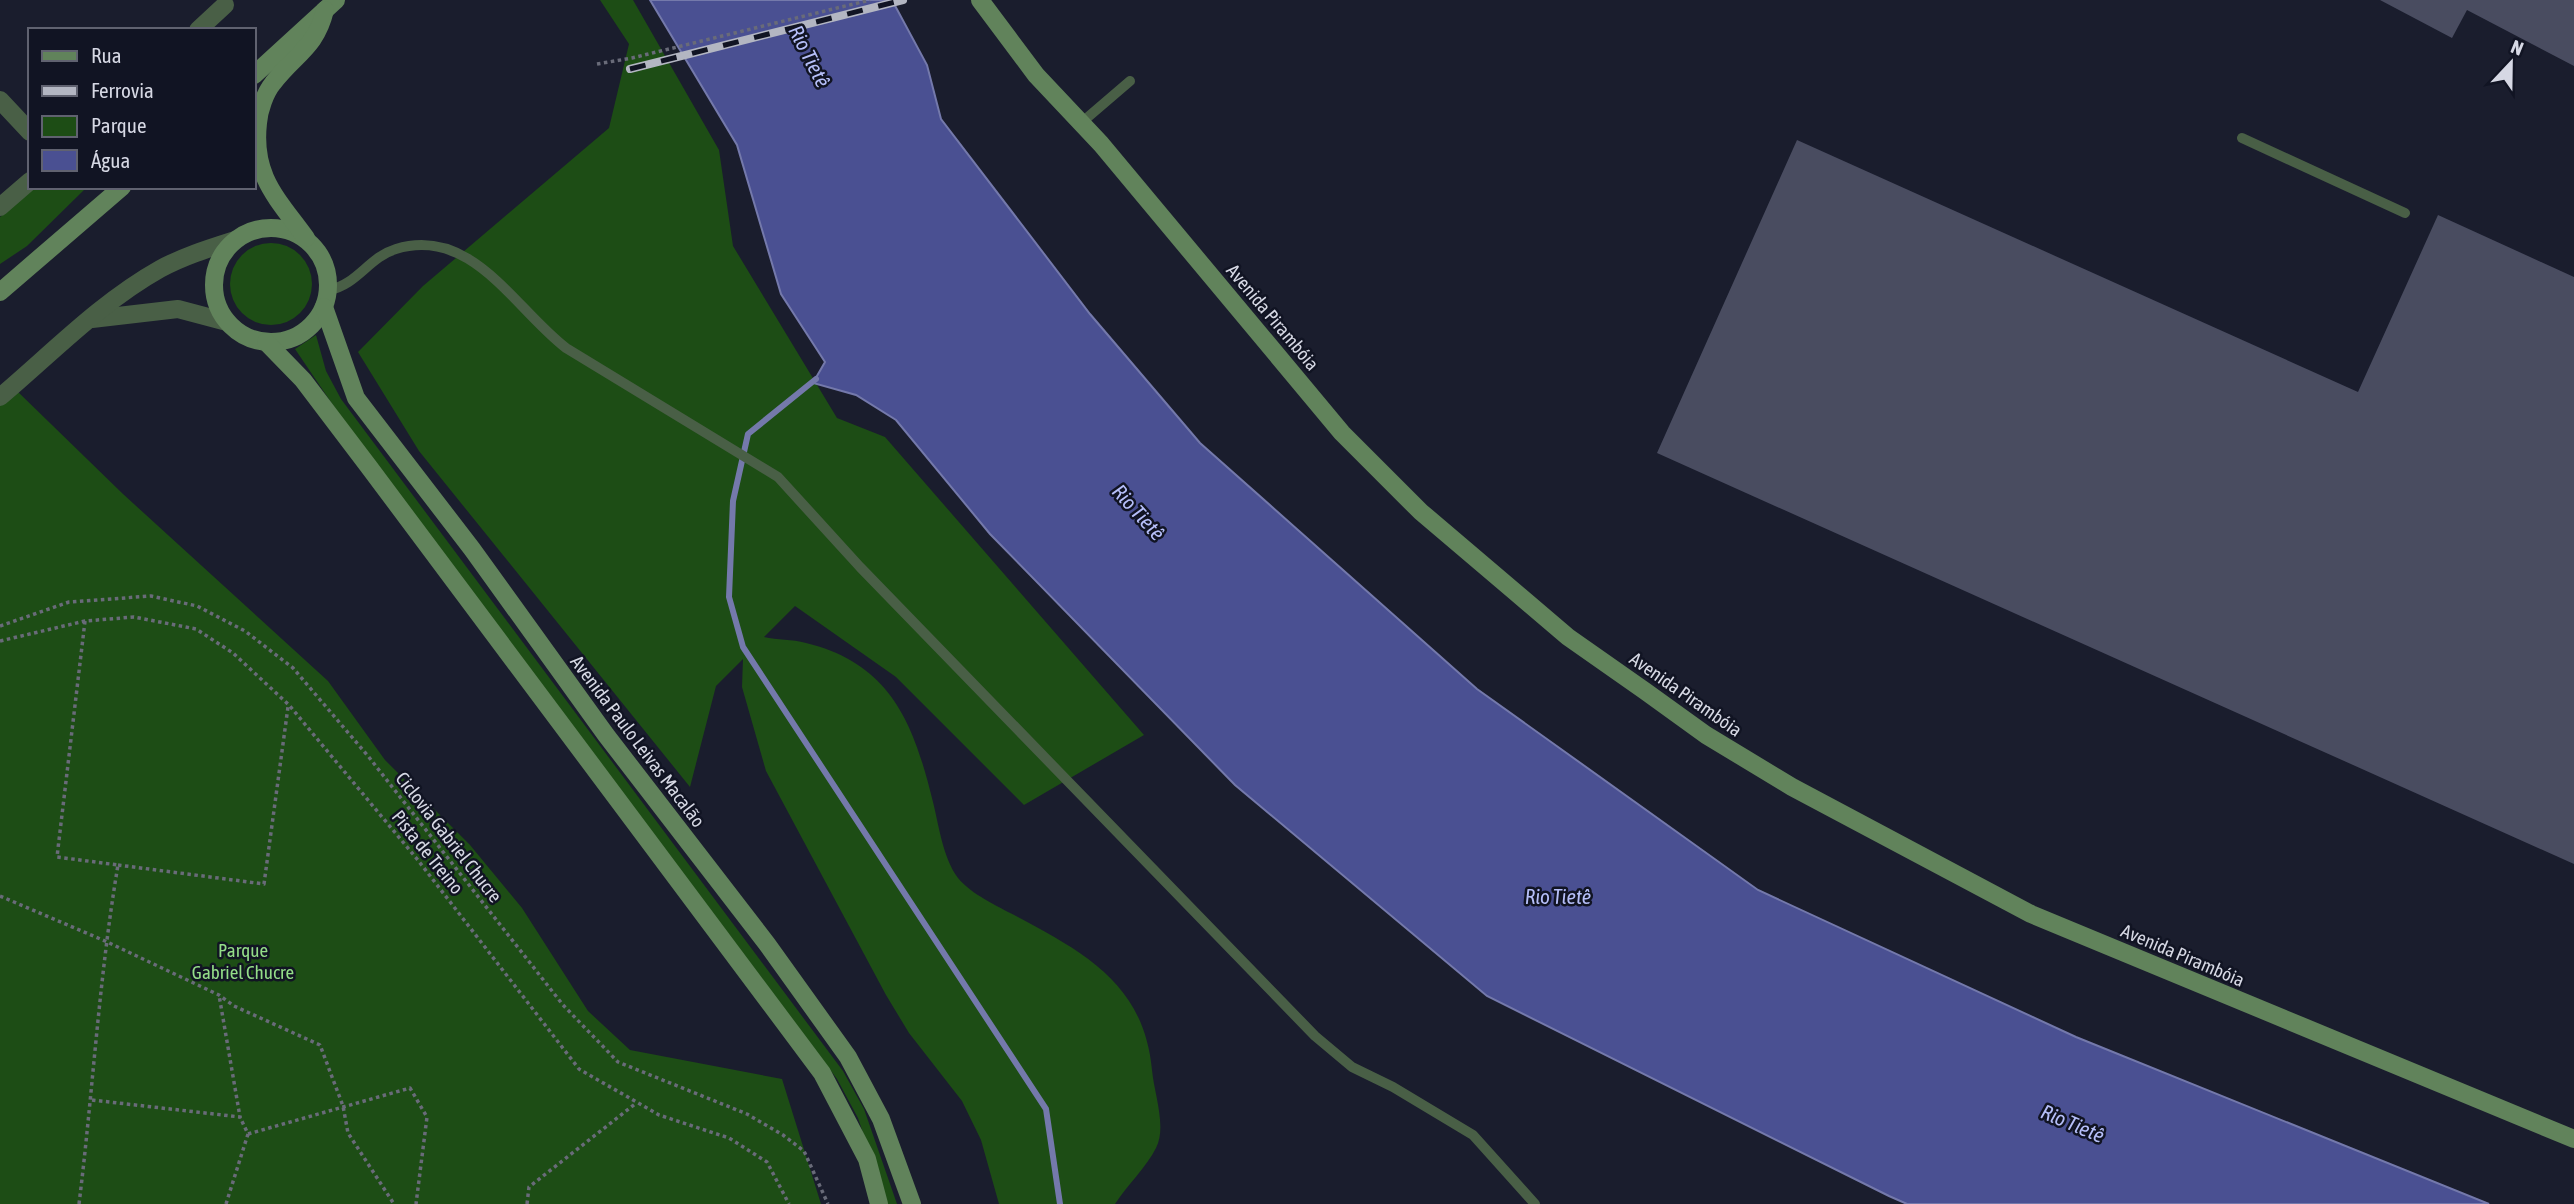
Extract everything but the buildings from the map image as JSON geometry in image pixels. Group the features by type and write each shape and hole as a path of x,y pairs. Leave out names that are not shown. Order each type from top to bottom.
{"main road":[{"name":"Avenida Pirambóia","path":"980,0 1036,75 1081,123 1342,433 1421,512 1568,637 1706,735 1877,835 2031,914 2574,1139"},
{"path":"256,73 330,5"},
{"path":"308,241 291,231 272,228 253,230 235,240 221,257 214,279 216,302 227,322 238,332 266,342 284,341 301,334 315,323 326,298 324,263 308,241 267,186 257,164 256,141 259,113 271,85 319,34 330,5"},
{"path":"0,292 120,189"},
{"name":"Avenida Paulo Leivas Macalão","path":"326,298 356,398 472,549 606,736 767,944 848,1057 881,1119 912,1204"},
{"path":"266,342 303,380 361,456 822,1073 867,1159 879,1204"}],"street":[{"path":"200,28 225,5"},
{"path":"0,100 28,130"},
{"path":"0,207 28,183"},
{"path":"0,397 105,305 162,268 235,240"},
{"path":"92,318 178,309 227,322"}],"lane":[{"path":"1081,123 1130,80"},
{"path":"2242,138 2405,213"},
{"path":"326,298 393,250 422,243 453,250 484,267 542,329 566,348 696,430 729,445 778,477 822,522 860,567 1100,810 1315,1036 1352,1067 1393,1087 1473,1135 1535,1204"}],"path":[{"path":"597,64 632,58 870,0"},
{"name":"Ciclovia Gabriel Chucre","path":"0,626 69,602 151,596 197,606 245,631 293,668 368,756 563,1005 618,1062 747,1114 783,1135 804,1151 828,1204"},
{"name":"Pista de Treino","path":"0,641 85,621 134,617 196,629 233,653 289,705 433,880 579,1069 659,1115 729,1138 767,1162 789,1204"},
{"path":"85,621 57,858 264,884 289,705"},
{"path":"79,1204 92,1100 105,941 118,865"},
{"path":"0,896 105,941 219,995 234,1006 320,1045 344,1106 348,1133 394,1204"},
{"path":"219,995 240,1117 248,1135 226,1204"},
{"path":"248,1135 410,1088 427,1117 416,1204"},
{"path":"92,1100 240,1117"},
{"path":"527,1204 529,1187 635,1103"}],"green space":[{"path":"600,0 633,0 719,150 733,246 837,418 885,437 1144,735 1024,805 896,677 795,606 764,637 801,642 835,653 859,666 879,682 907,723 926,774 945,851 958,878 985,899 1087,958 1124,993 1147,1040 1160,1130 1152,1155 1115,1204 999,1204 981,1140 962,1101 909,1033 886,995 766,771 742,687 743,659 716,686 690,787 419,451 358,352 423,286 609,128 629,44"},
{"path":"32,189 85,189 27,246 0,264 0,217"},
{"path":"271,243 287,246 300,255 309,268 312,284 309,300 300,313 287,322 271,325 255,322 242,313 233,300 230,284 233,268 242,255 255,246"},
{"path":"316,335 326,371 341,399 843,1071 864,1109 897,1204 887,1204 858,1118 837,1079 337,411 295,349"},
{"name":"Parque Gabriel Chucre","path":"16,390 123,494 328,681 385,760 470,845 522,908 588,1011 630,1050 782,1079 821,1204 0,1204 0,403"}],"water":[{"name":"Rio Tietê","path":"650,0 892,0 927,65 941,119 1090,314 1200,443 1477,689 1758,890 2076,1037 2489,1204 1907,1204 1487,996 1235,785 990,534 896,420 856,395 813,383 825,362 781,294 737,145"}],"waterway":[{"path":"816,379 748,434 733,501 729,597 743,647 1046,1109 1060,1204"}],"railway":[{"path":"630,69 903,0"}]}
